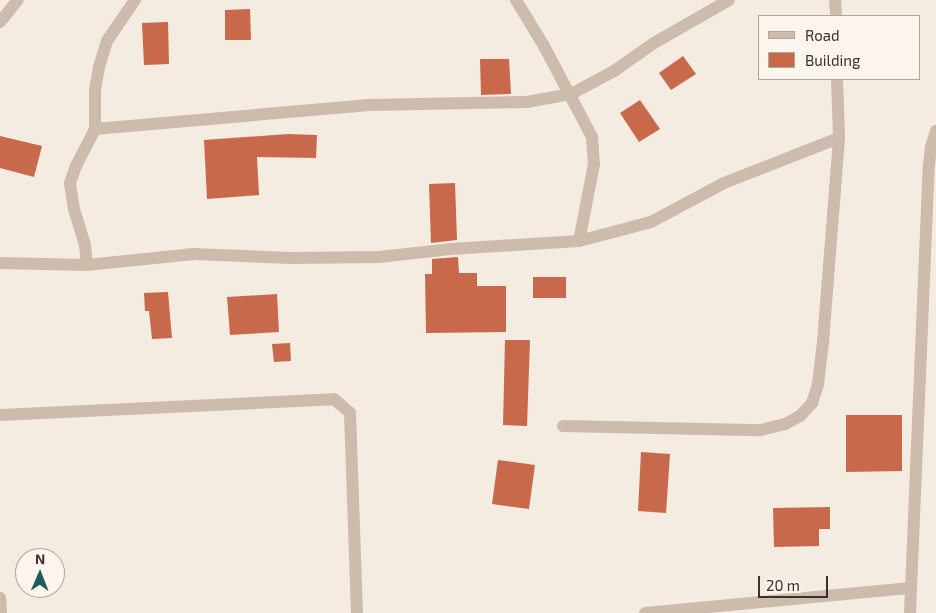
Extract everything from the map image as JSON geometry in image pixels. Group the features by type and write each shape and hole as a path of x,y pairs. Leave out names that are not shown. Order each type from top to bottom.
{"street":[{"path":"0,22 18,0"},
{"path":"87,265 85,245 74,209 70,183 76,166 95,129 96,90 99,67 107,41 135,0"},
{"path":"516,0 571,94 592,138 594,164 579,241"},
{"path":"95,129 369,105 527,102 571,94 614,71 654,43 729,0"},
{"path":"835,0 836,15"},
{"path":"564,426 761,430 785,424 800,416 812,403 818,384 823,342 839,138 837,80"},
{"path":"910,613 929,165 931,147 936,131"},
{"path":"0,263 87,265 193,254 291,258 379,258 451,250 579,241 651,222 724,183 839,138"},
{"path":"0,415 334,399 350,413 357,613"},
{"path":"645,613 911,588"}],"building":[{"path":"250,9 251,40 225,40 225,10"},
{"path":"168,22 169,64 144,65 142,23"},
{"path":"683,56 696,74 671,90 659,73"},
{"path":"480,59 509,59 511,94 481,95"},
{"path":"640,100 660,129 639,142 620,113"},
{"path":"288,134 317,135 316,158 257,157 259,195 207,199 204,140"},
{"path":"0,136 42,146 34,177 0,168"},
{"path":"455,183 457,240 431,243 429,184"},
{"path":"458,257 459,273 477,273 477,286 506,286 506,332 426,333 425,274 432,274 432,259"},
{"path":"533,277 566,277 566,298 533,298"},
{"path":"168,292 172,338 152,339 149,311 145,311 144,293"},
{"path":"277,294 279,332 230,335 227,297"},
{"path":"505,340 530,340 527,426 503,425"},
{"path":"290,343 291,361 274,362 272,344"},
{"path":"846,415 902,415 902,471 846,472"},
{"path":"641,452 670,454 666,513 638,511"},
{"path":"498,460 535,465 529,509 492,504"},
{"path":"830,507 830,529 819,529 819,546 774,547 773,508"}]}
